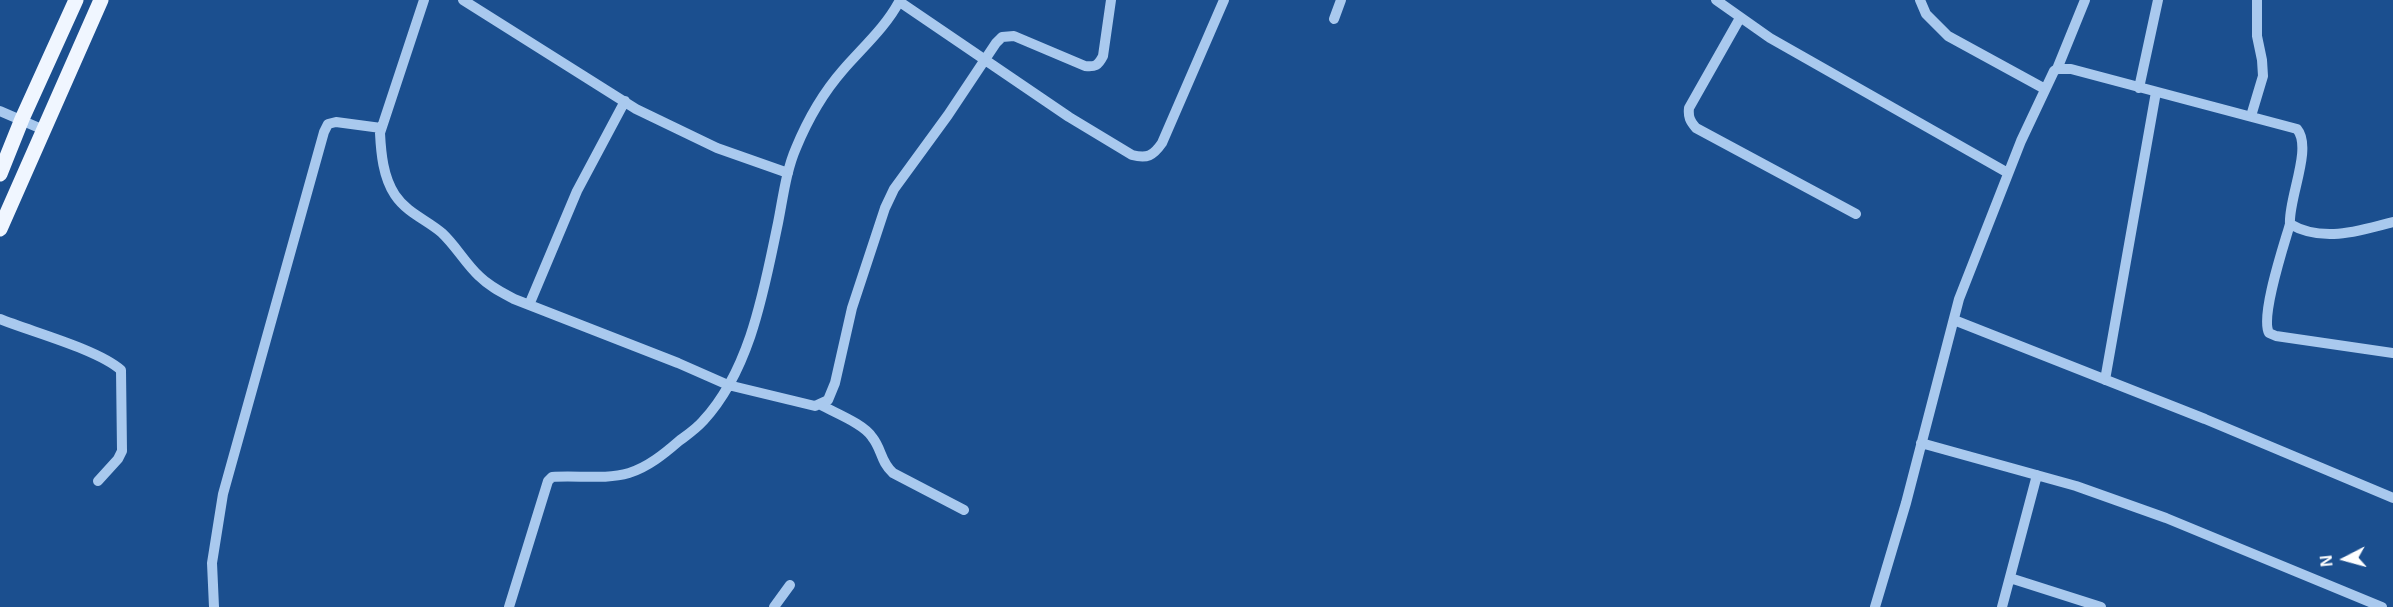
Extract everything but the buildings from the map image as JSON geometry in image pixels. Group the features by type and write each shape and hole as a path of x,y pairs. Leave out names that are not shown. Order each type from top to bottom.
{"main road":[{"path":"0,174 22,119 76,0"},
{"path":"0,229 101,0"}],"street":[{"path":"424,0 381,128 381,152 388,180 395,196 408,210 442,234 478,275 494,289 728,385 808,405 821,405 868,431 874,439 884,465 893,473 964,510"},
{"path":"462,0 636,109 717,148 788,174"},
{"path":"821,405 828,400 835,383 852,308 885,208 894,189 996,43 1008,36 1085,66 1094,67 1100,63 1103,56 1111,0"},
{"path":"509,607 548,481 552,477 616,476 643,467 662,455 702,422 719,402 737,371 754,318 770,263 794,151 810,115 820,98 879,31 900,1 1069,117 1132,155 1149,157 1162,143 1224,0"},
{"path":"1334,19 1341,0"},
{"path":"1716,0 1770,38 2008,173"},
{"path":"1920,0 1926,14 1948,36 2045,88"},
{"path":"1875,607 1959,299 2008,173 2051,74 2057,69 2085,0"},
{"path":"2139,88 2158,0"},
{"path":"2251,116 2263,76 2257,36 2257,0"},
{"path":"1740,18 1689,108 1688,116 1691,123 1696,128 1856,214"},
{"path":"2057,69 2071,69 2297,129 2303,141 2290,210 2290,224 2276,273 2266,322 2269,333 2276,336 2393,353"},
{"path":"2105,380 2156,92"},
{"path":"529,305 577,191 625,101"},
{"path":"0,111 44,130"},
{"path":"214,607 213,563 224,494 324,132 328,124 336,122 381,128"},
{"path":"2290,224 2302,230 2340,234 2393,222"},
{"path":"0,319 85,351 114,364 121,370 123,451 98,481"},
{"path":"1954,320 2393,498"},
{"path":"1921,443 2076,486 2166,518 2382,607"},
{"path":"2002,607 2037,476"},
{"path":"2010,578 2101,607"},
{"path":"774,607 790,585"}]}
